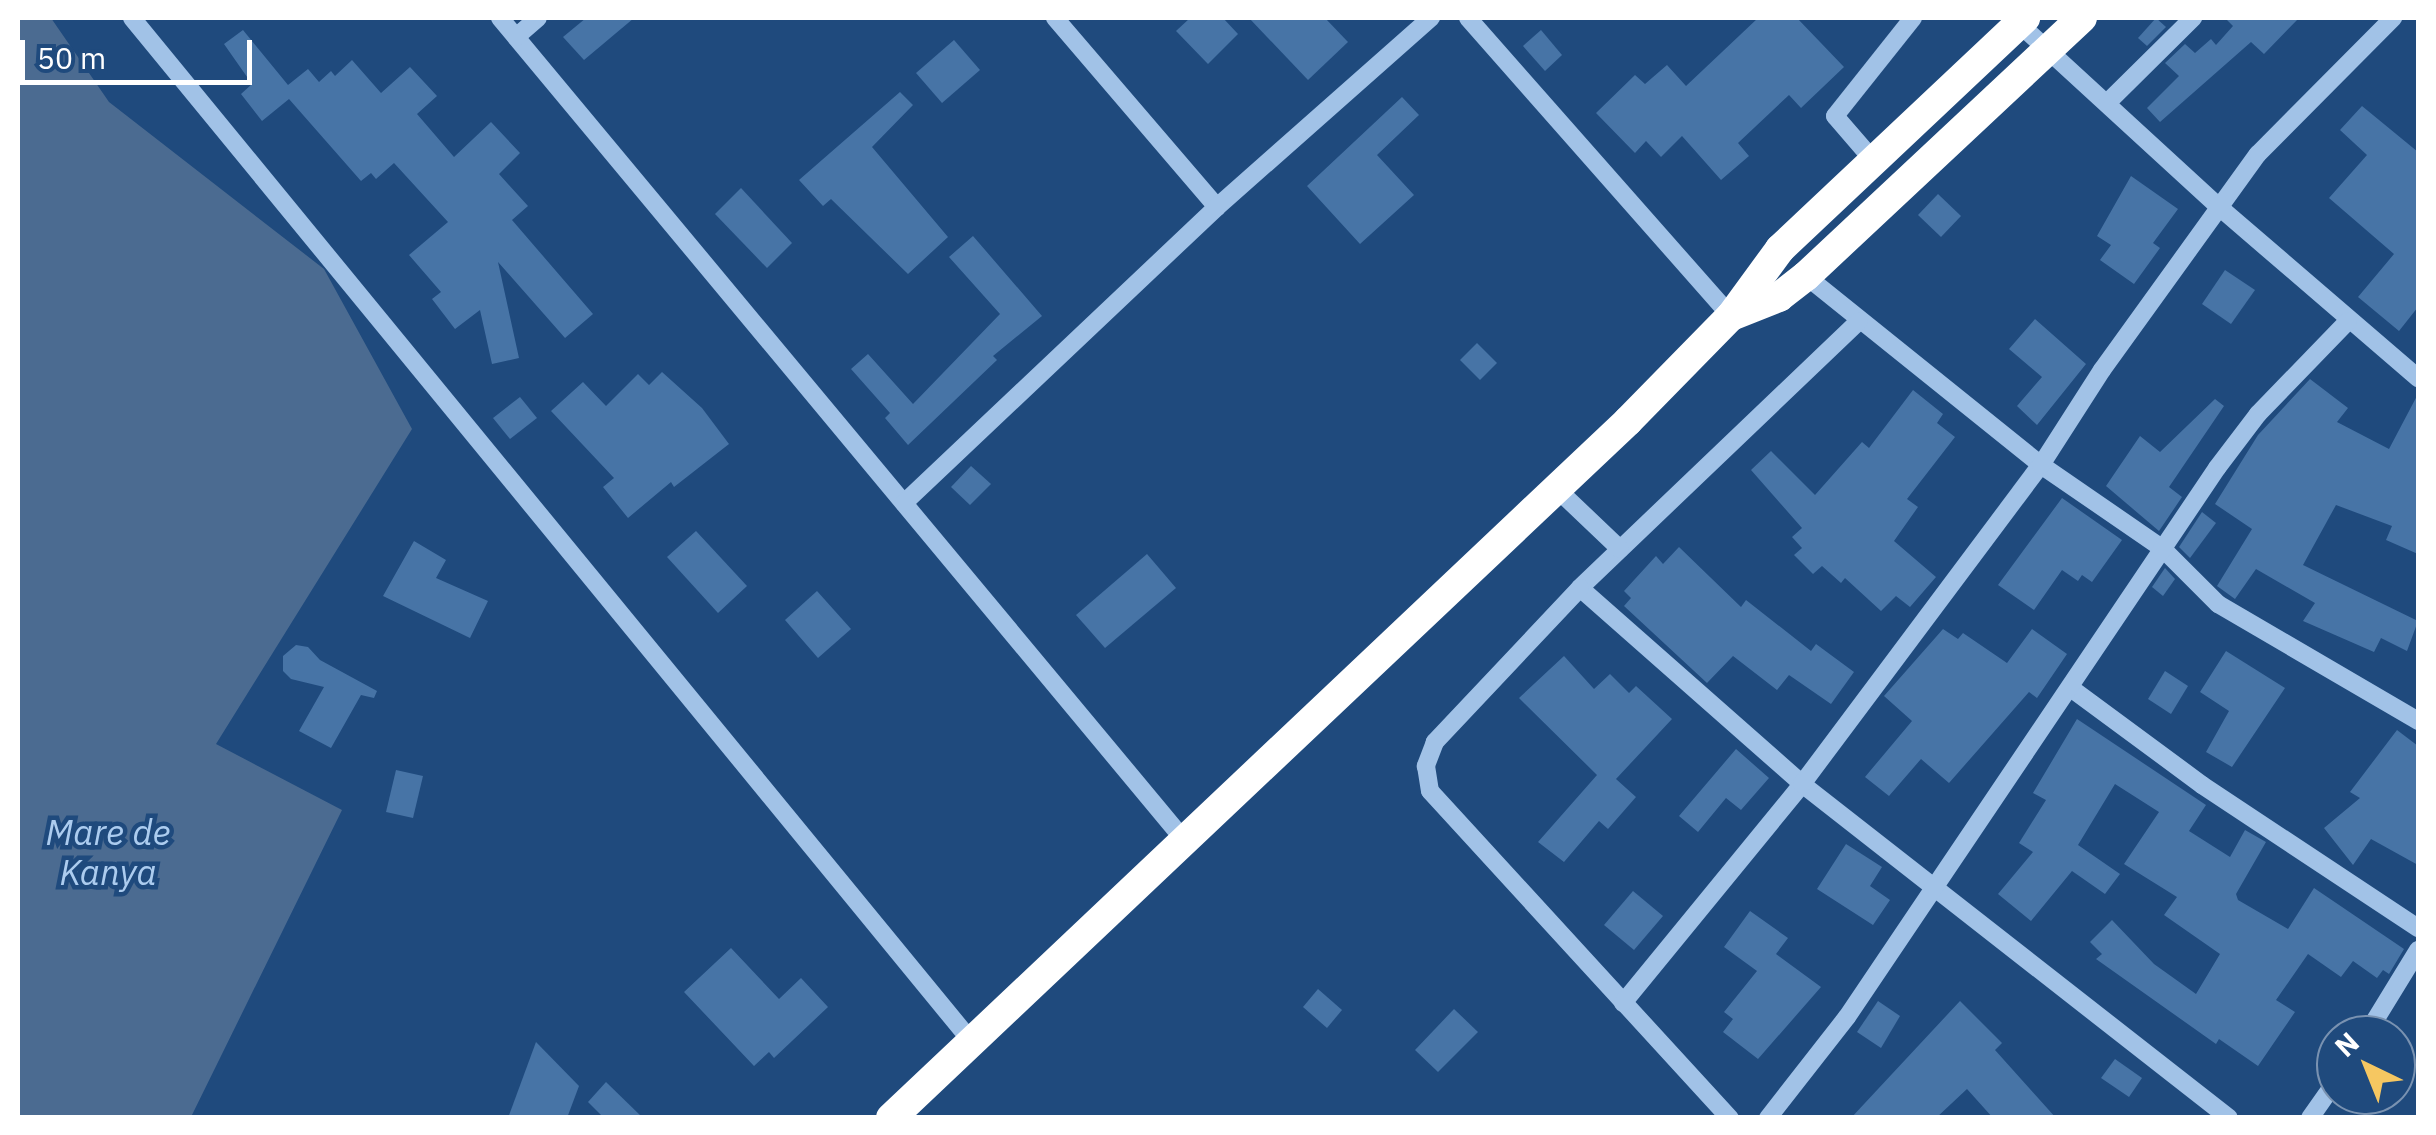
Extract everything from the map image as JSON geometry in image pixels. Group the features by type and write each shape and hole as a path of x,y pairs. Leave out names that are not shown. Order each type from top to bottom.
{"highway":[{"path":"1731,316 1779,297 1806,276 2082,18"},
{"path":"891,1118 1557,489 1731,316 1780,248 2018,20"}],"street":[{"path":"132,18 971,1041"},
{"path":"500,18 1185,841"},
{"path":"516,37 538,18"},
{"path":"1055,18 1217,207"},
{"path":"904,504 1217,207 1431,18"},
{"path":"1468,18 1731,316"},
{"path":"1873,160 1835,116 1912,18"},
{"path":"2108,102 2193,18"},
{"path":"1623,1003 1802,784 2041,466 2102,370 2258,154 2393,18"},
{"path":"2018,20 2218,206 2418,378"},
{"path":"1806,276 2041,466 2163,548 2218,604 2418,721"},
{"path":"1730,1118 1430,791 1429,754 1580,588 1859,321"},
{"path":"1768,1118 1847,1017 2072,689 2163,548 2258,414 2348,321"},
{"path":"1557,489 1620,549"},
{"path":"1580,588 1802,784 2229,1118"},
{"path":"2072,689 2202,785 2418,928"},
{"path":"2378,1015 2418,950"}],"water":[{"name":"Mare de Kanya","path":"18,18 51,18 109,102 324,269 412,429 216,744 342,810 191,1117 18,1117"}],"building":[{"path":"586,18 634,18 584,60 563,37"},
{"path":"1190,18 1223,18 1238,34 1208,64 1176,31"},
{"path":"1249,18 1325,18 1348,42 1308,80"},
{"path":"1758,18 1797,18 1844,67 1801,108 1789,95 1738,143 1749,156 1721,180 1682,136 1661,157 1646,141 1635,153 1596,113 1635,75 1645,84 1667,65 1686,86"},
{"path":"2156,18 2166,27 2147,46 2138,38"},
{"path":"2225,18 2299,18 2264,54 2251,42 2160,122 2147,108 2179,76 2165,63 2185,44 2195,53 2211,39 2216,45 2233,26"},
{"path":"243,30 288,85 308,69 319,82 331,71 335,76 352,60 381,93 410,67 437,96 417,114 454,157 491,122 520,153 499,174 528,206 512,220 593,314 565,338 498,262 519,358 492,364 480,310 455,329 432,299 441,292 409,255 448,222 394,163 376,179 371,173 361,181 289,99 262,121 241,94 252,84 224,44"},
{"path":"1541,30 1562,55 1545,71 1523,46"},
{"path":"954,40 980,70 942,103 916,73"},
{"path":"900,92 913,105 872,147 948,237 908,274 831,199 823,206 799,180"},
{"path":"1402,97 1419,115 1377,155 1414,195 1360,244 1307,186"},
{"path":"2362,106 2418,152 2418,307 2399,331 2358,297 2394,254 2329,198 2367,155 2340,130"},
{"path":"2131,176 2178,209 2153,243 2160,248 2134,284 2100,260 2111,245 2097,236"},
{"path":"741,188 792,243 767,268 715,214"},
{"path":"1938,194 1961,216 1941,237 1918,215"},
{"path":"973,236 1042,316 993,356 997,360 908,445 885,418 890,413 851,369 868,354 913,404 1000,314 949,257"},
{"path":"2225,270 2255,290 2231,324 2202,304"},
{"path":"2035,319 2086,364 2037,425 2017,406 2042,377 2009,349"},
{"path":"1477,343 1497,363 1480,380 1460,360"},
{"path":"662,372 702,408 729,444 674,487 671,482 628,518 603,487 614,478 551,411 583,382 606,406 638,374 649,385"},
{"path":"2310,379 2348,408 2337,422 2389,449 2418,394 2418,554 2386,540 2392,526 2336,505 2303,565 2418,621 2407,651 2381,638 2374,652 2303,621 2315,603 2256,569 2235,599 2217,586 2252,529 2215,504 2258,435"},
{"path":"1913,390 1943,414 1937,423 1955,437 1907,499 1918,507 1894,541 1936,577 1910,607 1896,596 1881,611 1845,578 1841,583 1822,566 1813,574 1794,555 1802,548 1792,537 1802,528 1751,470 1771,451 1815,495 1862,442 1869,448"},
{"path":"520,397 537,418 510,439 493,418"},
{"path":"2215,399 2224,406 2169,487 2182,497 2159,531 2106,486 2140,436 2160,452"},
{"path":"971,466 991,484 970,505 951,487"},
{"path":"2062,498 2122,540 2092,582 2082,575 2078,581 2062,570 2034,610 1998,585"},
{"path":"2202,512 2216,523 2190,558 2179,547"},
{"path":"696,531 747,586 718,613 667,557"},
{"path":"414,541 446,560 436,578 488,601 470,638 383,596"},
{"path":"1679,547 1741,607 1746,600 1811,651 1816,644 1854,672 1831,704 1789,675 1777,690 1733,656 1707,683 1624,606 1631,598 1624,591 1656,556 1663,564"},
{"path":"1147,554 1176,588 1105,648 1076,615"},
{"path":"2165,568 2175,579 2163,596 2152,587"},
{"path":"817,591 851,629 818,658 785,620"},
{"path":"1943,629 1958,639 1963,633 2007,663 2032,629 2067,654 2037,698 2029,692 1949,783 1921,759 1889,796 1865,777 1912,721 1884,696"},
{"path":"296,645 308,647 320,660 377,691 374,698 361,695 331,748 299,731 324,687 291,679 283,671 283,656"},
{"path":"2226,651 2285,688 2232,767 2206,752 2229,711 2200,692"},
{"path":"1564,656 1594,689 1610,674 1629,693 1636,686 1672,719 1616,779 1636,797 1608,829 1599,821 1564,862 1538,842 1597,775 1519,698"},
{"path":"2165,671 2188,686 2171,714 2148,699"},
{"path":"2077,719 2206,805 2189,831 2230,857 2245,830 2266,842 2236,894 2238,900 2288,929 2314,888 2404,949 2389,974 2383,970 2377,978 2353,961 2341,977 2308,954 2276,1000 2295,1012 2258,1066 2219,1039 2216,1044 2096,959 2102,954 2090,942 2112,920 2154,964 2196,994 2220,954 2164,915 2177,897 2124,864 2159,812 2115,784 2078,845 2120,874 2105,894 2072,871 2031,921 1998,894 2033,852 2019,843 2046,800 2033,793"},
{"path":"2397,730 2418,746 2418,865 2371,839 2353,865 2324,828 2360,798 2350,792"},
{"path":"1736,749 1769,778 1741,810 1726,798 1698,832 1679,816"},
{"path":"396,770 423,776 413,818 386,812"},
{"path":"1846,844 1882,867 1870,886 1890,900 1873,925 1817,889"},
{"path":"1633,891 1663,916 1634,950 1604,925"},
{"path":"1750,911 1788,938 1776,954 1821,987 1758,1059 1723,1032 1733,1019 1724,1012 1757,971 1724,947"},
{"path":"731,948 779,999 801,978 828,1007 774,1058 769,1052 754,1066 684,992"},
{"path":"1318,989 1342,1010 1327,1028 1303,1007"},
{"path":"1878,1001 1900,1016 1881,1048 1857,1032"},
{"path":"1960,1001 2002,1043 1995,1050 2056,1118 1993,1118 1967,1089 1936,1118 1851,1118"},
{"path":"1454,1009 1478,1032 1438,1072 1415,1050"},
{"path":"536,1042 579,1086 567,1118 508,1118"},
{"path":"2115,1059 2142,1078 2129,1097 2101,1078"},
{"path":"606,1082 643,1118 604,1118 588,1102"}]}
